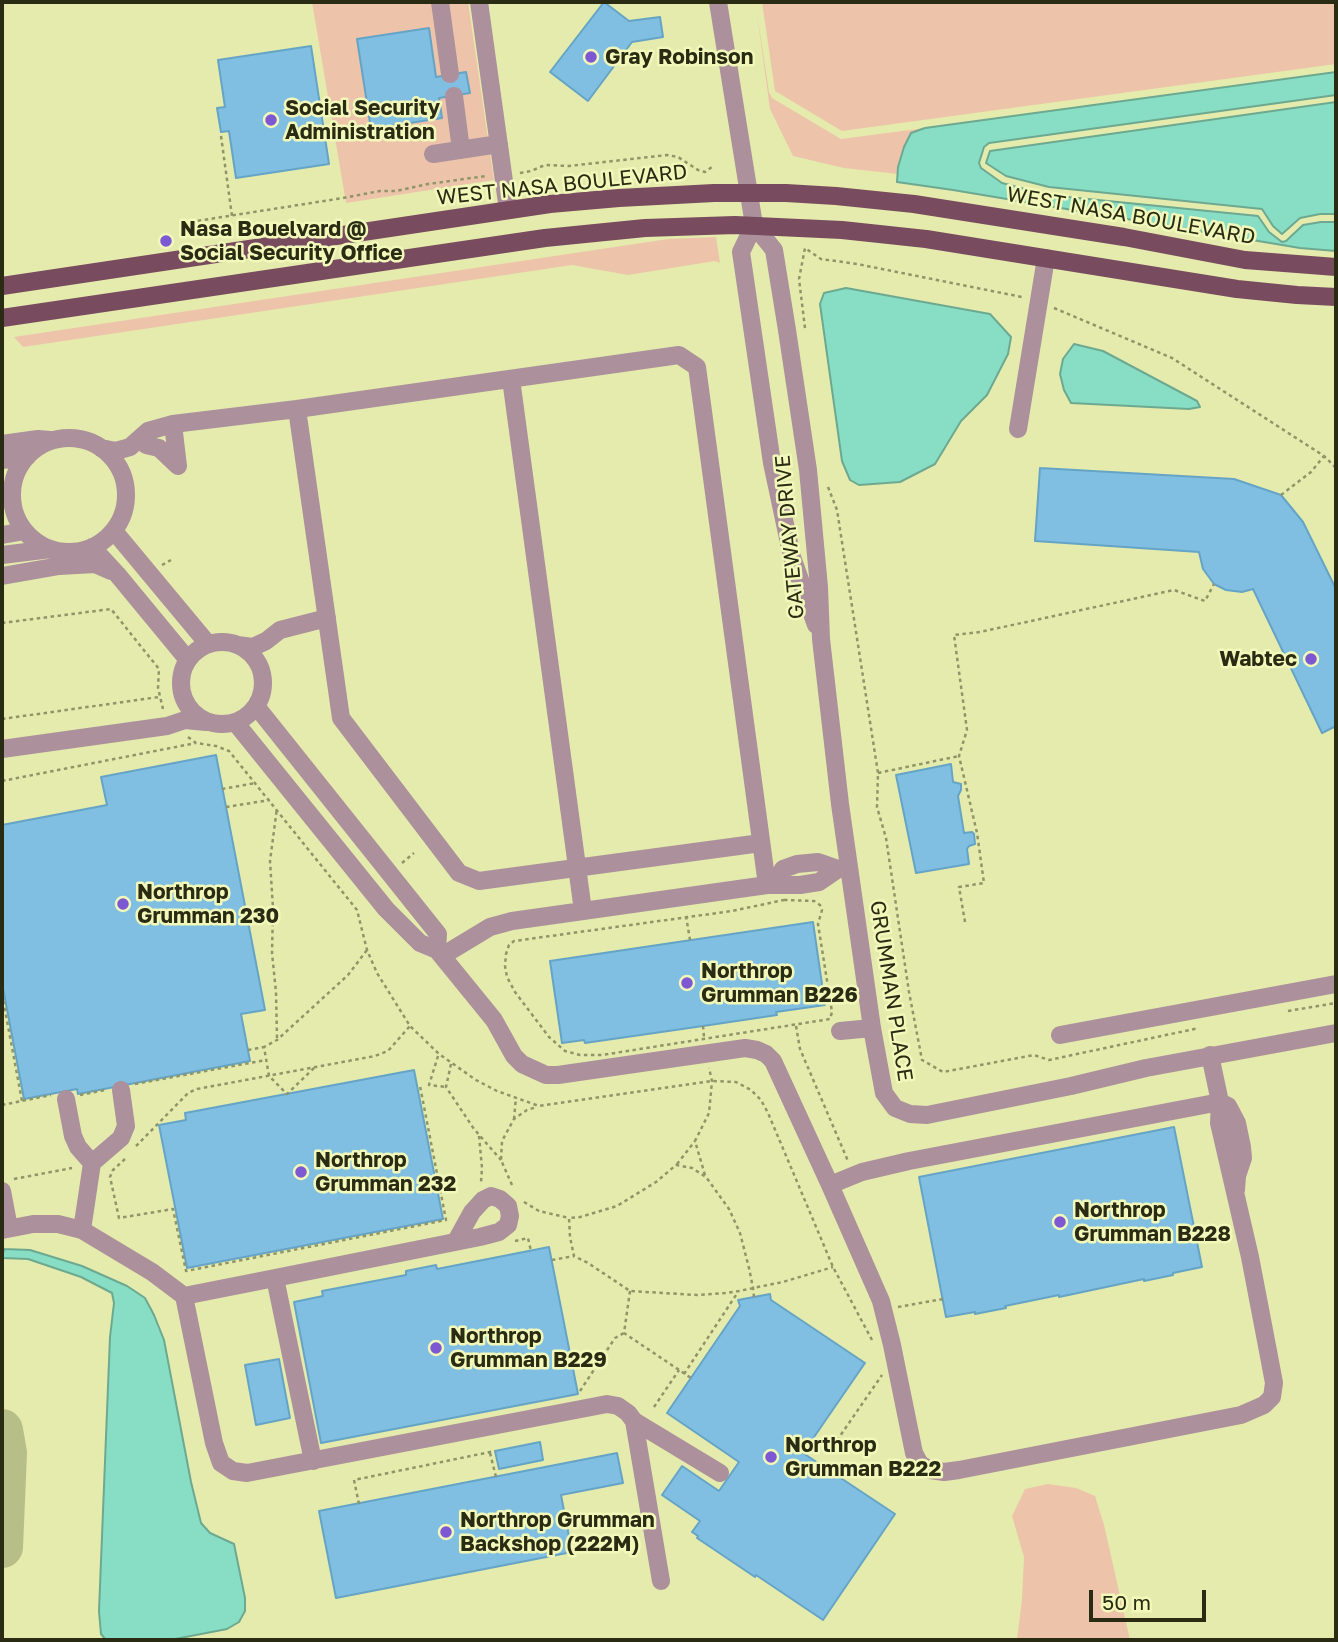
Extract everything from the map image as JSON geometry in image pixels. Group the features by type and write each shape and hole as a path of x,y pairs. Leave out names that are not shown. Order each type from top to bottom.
{"main road":[{"name":"WEST NASA BOULEVARD","path":"2,286 508,210 619,198 748,192 836,196 903,203 1114,236 1245,260 1336,267"},
{"path":"2,317 556,236 645,228 754,225 926,239 1237,289 1336,297"},
{"path":"40,280 44,311"}],"street":[{"path":"440,2 450,74"},
{"path":"480,2 508,210"},
{"name":"GATEWAY DRIVE","path":"718,2 754,225 774,250 787,330 808,470 821,639"},
{"path":"454,96 461,150"},
{"path":"433,154 499,144"},
{"name":"GATEWAY DRIVE","path":"754,225 741,253 772,463 792,556 821,639"},
{"path":"1018,429 1046,258"},
{"path":"101,448 116,451 130,447 148,431 178,425 679,355 696,367 761,843 771,885"},
{"path":"511,379 583,911"},
{"path":"297,409 341,718 460,873 479,881 761,843"},
{"path":"2,555 51,549 79,551 92,547 114,531 121,522 126,500 126,469 132,456 157,436 178,425"},
{"path":"146,445 159,448 178,466 178,425"},
{"path":"51,549 25,531 12,502 13,486 26,457 53,440 65,438 90,442 113,458 125,487"},
{"path":"2,444 38,439 53,440"},
{"path":"2,460 26,457"},
{"path":"2,535 25,531"},
{"path":"114,531 208,644"},
{"path":"92,547 188,660"},
{"path":"2,576 60,566 95,564 117,574"},
{"path":"211,722 199,717 189,708 183,696 181,675 193,653 208,644 228,642 253,647 280,630 327,618"},
{"path":"2,749 167,726 185,720 223,724 235,722 256,706 261,696 264,658 296,626"},
{"name":"GRUMMAN PLACE","path":"821,639 843,868 884,1093 895,1108 917,1115 936,1114 1210,1055 1336,1033"},
{"path":"237,645 257,662 262,674"},
{"path":"153,728 176,712 181,683"},
{"path":"256,706 438,933 439,953"},
{"path":"235,722 386,909 420,943 439,953 494,1020 522,1065 546,1075 558,1075 745,1048 766,1054 774,1061 881,1301 914,1453 920,1464 930,1470 944,1472 1241,1416 1264,1405 1272,1397 1274,1383 1235,1194 1243,1158 1242,1147 1237,1123 1228,1106 1220,1102 908,1161 862,1172 830,1185"},
{"path":"439,953 490,927 512,921 771,885 819,882 843,868"},
{"path":"1059,1035 1336,984"},
{"path":"840,1031 872,1028"},
{"path":"1210,1055 1220,1102"},
{"path":"82,1230 92,1163 121,1138 126,1126 121,1090"},
{"path":"66,1099 73,1136 78,1147 92,1163"},
{"path":"5,1185 5,1229 33,1224 58,1224 82,1230 152,1272 184,1296 214,1443 221,1463 233,1471 247,1473 607,1404 618,1406 634,1421 720,1473"},
{"path":"184,1296 456,1241"},
{"path":"275,1278 313,1461"},
{"path":"634,1421 661,1581"}],"path":[{"path":"221,136 232,216"},
{"path":"184,223 380,191 504,176 530,171 545,164 569,166 667,155 678,157 705,172 712,167"},
{"path":"806,332 799,279 805,248 821,259 1023,297"},
{"path":"1051,306 1172,358 1324,456 1336,468"},
{"path":"1281,495 1311,472 1324,456"},
{"path":"824,478 837,510 878,774 877,807 886,838 922,1060 943,1072 1034,1055 1049,1060 1202,1027"},
{"path":"965,922 959,887 984,883 977,833 960,756 967,730 954,635 980,632 1174,590 1205,601 1214,584"},
{"path":"2,623 111,609 159,669 159,697 166,715"},
{"path":"2,719 159,697"},
{"path":"2,781 196,743"},
{"path":"878,774 960,756"},
{"path":"222,789 256,783"},
{"path":"226,807 270,800"},
{"path":"277,808 270,861 277,1040"},
{"path":"394,869 414,853"},
{"path":"784,900 814,901 822,910 818,924 831,1017 830,1020 796,1026 592,1056 572,1053 558,1046 549,1037 515,992 505,966 509,945 514,941 732,911 784,900"},
{"path":"685,906 690,940"},
{"path":"248,1050 264,1047 277,1040 348,975 367,950"},
{"path":"2,994 22,1101"},
{"path":"1282,1012 1336,1003"},
{"path":"410,1026 388,1051 375,1056 197,1089 188,1093 113,1170 110,1177 119,1218 173,1209 186,1271 446,1220 454,1211"},
{"path":"703,1026 705,1044"},
{"path":"796,1026 800,1049 850,1168"},
{"path":"264,1047 269,1076 287,1094 314,1067"},
{"path":"429,1085 439,1054"},
{"path":"451,1064 446,1087 478,1134 501,1160 512,1187"},
{"path":"523,1201 539,1211 569,1218 579,1217 617,1206 656,1182 676,1165 695,1142 709,1112 712,1081"},
{"path":"446,1087 419,1086 446,1220"},
{"path":"501,1160 502,1141 514,1119 516,1097"},
{"path":"514,1119 539,1106"},
{"path":"476,1187 481,1182 482,1168 478,1134"},
{"path":"695,1142 706,1177 729,1209 740,1233 754,1297"},
{"path":"676,1165 692,1168 706,1177"},
{"path":"5,1185 72,1168"},
{"path":"569,1218 574,1256"},
{"path":"515,1241 528,1238 531,1251"},
{"path":"552,1260 574,1256 630,1291 697,1296 739,1291 833,1267"},
{"path":"624,1333 630,1291"},
{"path":"684,1374 739,1291"},
{"path":"891,1308 943,1299"},
{"path":"624,1333 691,1378"},
{"path":"575,1399 615,1338 624,1333"},
{"path":"654,1407 679,1370"},
{"path":"359,1504 354,1480 495,1451"},
{"path":"490,1452 496,1477"}],"shaded area":[{"path":"312,2 468,2 494,180 346,203"},
{"path":"762,2 1336,2 1336,64 842,131 775,91"},
{"path":"756,7 772,98 841,139 925,128 911,133 904,147 898,174 844,168 793,156 770,109"},
{"path":"716,237 720,263 715,261 628,275 572,265 23,347 14,337 668,239"},
{"path":"1048,1484 1076,1488 1095,1496 1130,1640 1017,1640 1024,1557 1012,1516 1025,1489"}],"water":[{"path":"1336,72 1336,95 989,143 984,147 979,163 981,168 1002,183 1048,195 1258,216 1269,232 1282,242 1303,225 1336,222 1336,251 1300,248 897,182 898,167 911,133 925,128"},
{"path":"1336,102 1336,214 1300,218 1282,234 1262,209 1049,187 1006,176 986,163 990,151"},
{"path":"846,288 990,314 1011,337 1008,354 987,395 961,421 935,464 900,482 859,485 850,480 842,461 820,304 824,293"},
{"path":"1074,344 1103,351 1197,401 1200,407 1189,409 1071,403 1060,374 1063,359"},
{"path":"4,1249 30,1250 82,1266 127,1286 145,1298 164,1340 201,1523 210,1533 234,1544 245,1598 245,1611 239,1622 227,1629 170,1640 106,1640 101,1634 99,1611 110,1337 114,1303 112,1293 81,1277 28,1259 2,1258"}],"building":[{"name":"Gray Robinson","path":"604,2 629,21 660,17 663,37 632,42 588,101 550,72"},
{"path":"429,28 436,77 466,72 470,93 439,98 442,118 371,129 357,39"},
{"name":"Social Security Administration","path":"311,46 329,164 236,178 229,131 221,132 217,108 225,107 218,60"},
{"name":"Wabtec","path":"1040,468 1234,479 1281,495 1303,522 1336,589 1336,726 1322,733 1253,589 1242,592 1226,590 1214,584 1203,569 1199,552 1035,541"},
{"name":"Northrop Grumman 230","path":"216,755 265,1010 241,1014 250,1061 78,1094 77,1089 24,1099 2,983 2,825 107,805 101,777"},
{"path":"951,764 953,782 961,784 958,796 964,833 974,834 975,844 967,849 969,864 916,873 896,775"},
{"name":"Northrop Grumman B226","path":"813,922 825,1005 703,1026 585,1043 584,1040 562,1043 550,961"},
{"name":"Northrop Grumman 232","path":"414,1070 443,1219 187,1268 159,1125 186,1120 185,1113"},
{"name":"Northrop Grumman B228","path":"1174,1127 1202,1267 1144,1281 1005,1306 1006,1308 946,1317 919,1177"},
{"name":"Northrop Grumman B229","path":"549,1247 578,1394 321,1443 294,1302 323,1296 322,1291 406,1275 406,1271 436,1265 437,1269"},
{"name":"Northrop Grumman B222","path":"770,1294 771,1300 865,1363 803,1453 895,1514 823,1620 697,1538 692,1532 700,1521 662,1495 682,1466 719,1491 739,1462 667,1413 740,1306 738,1300"},
{"path":"279,1359 290,1418 256,1425 245,1365"},
{"path":"540,1442 543,1460 499,1469 495,1451"},
{"name":"Northrop Grumman Backshop (222M)","path":"617,1453 623,1483 561,1495 572,1552 336,1598 319,1511"}],"taxiway":[{"path":"2,1430 6,1453 2,1547"}],"place":[{"name":"Gray Robinson","path":"591,57"},
{"name":"Social Security Administration","path":"271,120"},
{"name":"Nasa Bouelvard @ Social Security Office","path":"166,241"},
{"name":"Wabtec","path":"1311,659"},
{"name":"Northrop Grumman 230","path":"123,904"},
{"name":"Northrop Grumman B226","path":"687,983"},
{"name":"Northrop Grumman 232","path":"301,1172"},
{"name":"Northrop Grumman B228","path":"1060,1222"},
{"name":"Northrop Grumman B229","path":"436,1348"},
{"name":"Northrop Grumman B222","path":"771,1457"},
{"name":"Northrop Grumman Backshop (222M)","path":"446,1532"}]}
